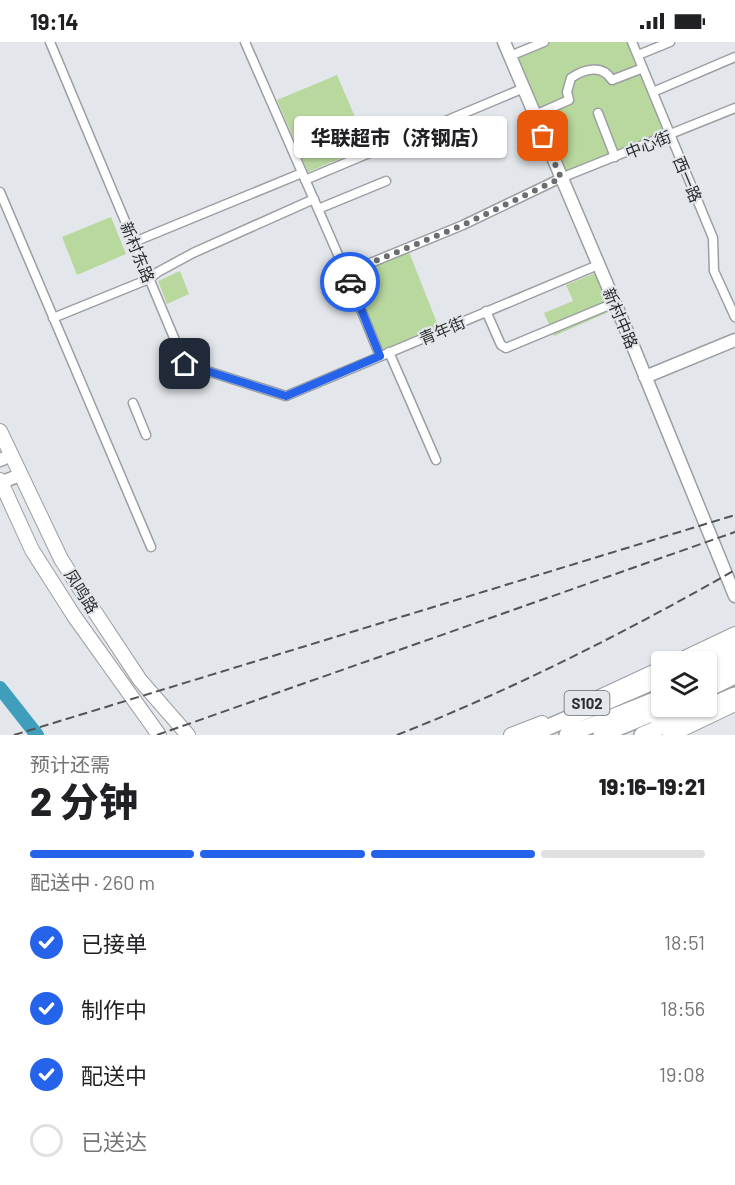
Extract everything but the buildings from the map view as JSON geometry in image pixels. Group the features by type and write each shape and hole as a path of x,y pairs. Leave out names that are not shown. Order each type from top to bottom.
{"highway":[{"path":"717,653 735,645"},
{"path":"717,673 735,664"},
{"path":"717,686 735,679"},
{"path":"530,735 651,683"},
{"path":"642,735 735,695"},
{"path":"567,735 651,701"},
{"path":"601,735 651,714"}],"main road":[{"name":"凤鸣路","path":"0,431 6,458 20,475 61,559 90,606 140,680 188,735"},
{"name":"凤鸣路","path":"1,482 32,550 75,616 159,735"},
{"path":"699,651 735,634"},
{"path":"717,662 735,653"},
{"name":"S102","path":"511,735 562,715 651,673"},
{"path":"717,690 735,679"},
{"name":"S102","path":"545,735 651,691"},
{"path":"670,735 735,704"},
{"name":"S102","path":"619,735 661,717"}],"street":[{"name":"新村东路","path":"50,42 185,364 286,396"},
{"path":"245,42 346,273 436,460"},
{"name":"新村中路","path":"504,42 735,596"},
{"path":"510,56 544,42"},
{"name":"西一路","path":"632,42 713,238 714,271 735,317"},
{"path":"638,55 670,42"},
{"path":"653,92 735,57"},
{"path":"535,115 569,100 567,92 571,78 585,70 601,71 608,74 612,80 644,68"},
{"path":"134,242 524,88"},
{"name":"中心街","path":"346,273 463,225 561,178 735,108"},
{"path":"598,112 615,157"},
{"path":"318,209 386,181"},
{"path":"0,192 151,547"},
{"path":"53,318 149,279 193,253 314,199"},
{"name":"青年街","path":"286,396 598,265"},
{"path":"486,311 501,345 506,348 614,303"},
{"path":"645,377 735,340"},
{"path":"132,403 146,435"},
{"path":"1,482 20,475"}],"green space":[{"path":"546,42 629,42 666,132 566,173 517,54"},
{"path":"337,75 368,147 308,172 277,100"},
{"path":"111,217 126,254 77,275 62,237"},
{"path":"409,252 439,328 380,351 349,275"},
{"path":"180,271 189,294 167,304 158,281"},
{"path":"595,273 611,311 554,336 544,313 573,301 566,285"}],"waterway":[{"path":"0,688 37,735"}],"railway":[{"path":"14,735 735,515"},
{"path":"157,735 735,532"},
{"path":"397,735 527,679 735,570"}],"way so far":[{"path":"350,282 346,273 463,225 561,178 543,136"}],"place":[{"name":"华联超市（济钢店）","path":"543,136"}],"route":[{"path":"185,364 286,396 380,356 350,282"}]}
